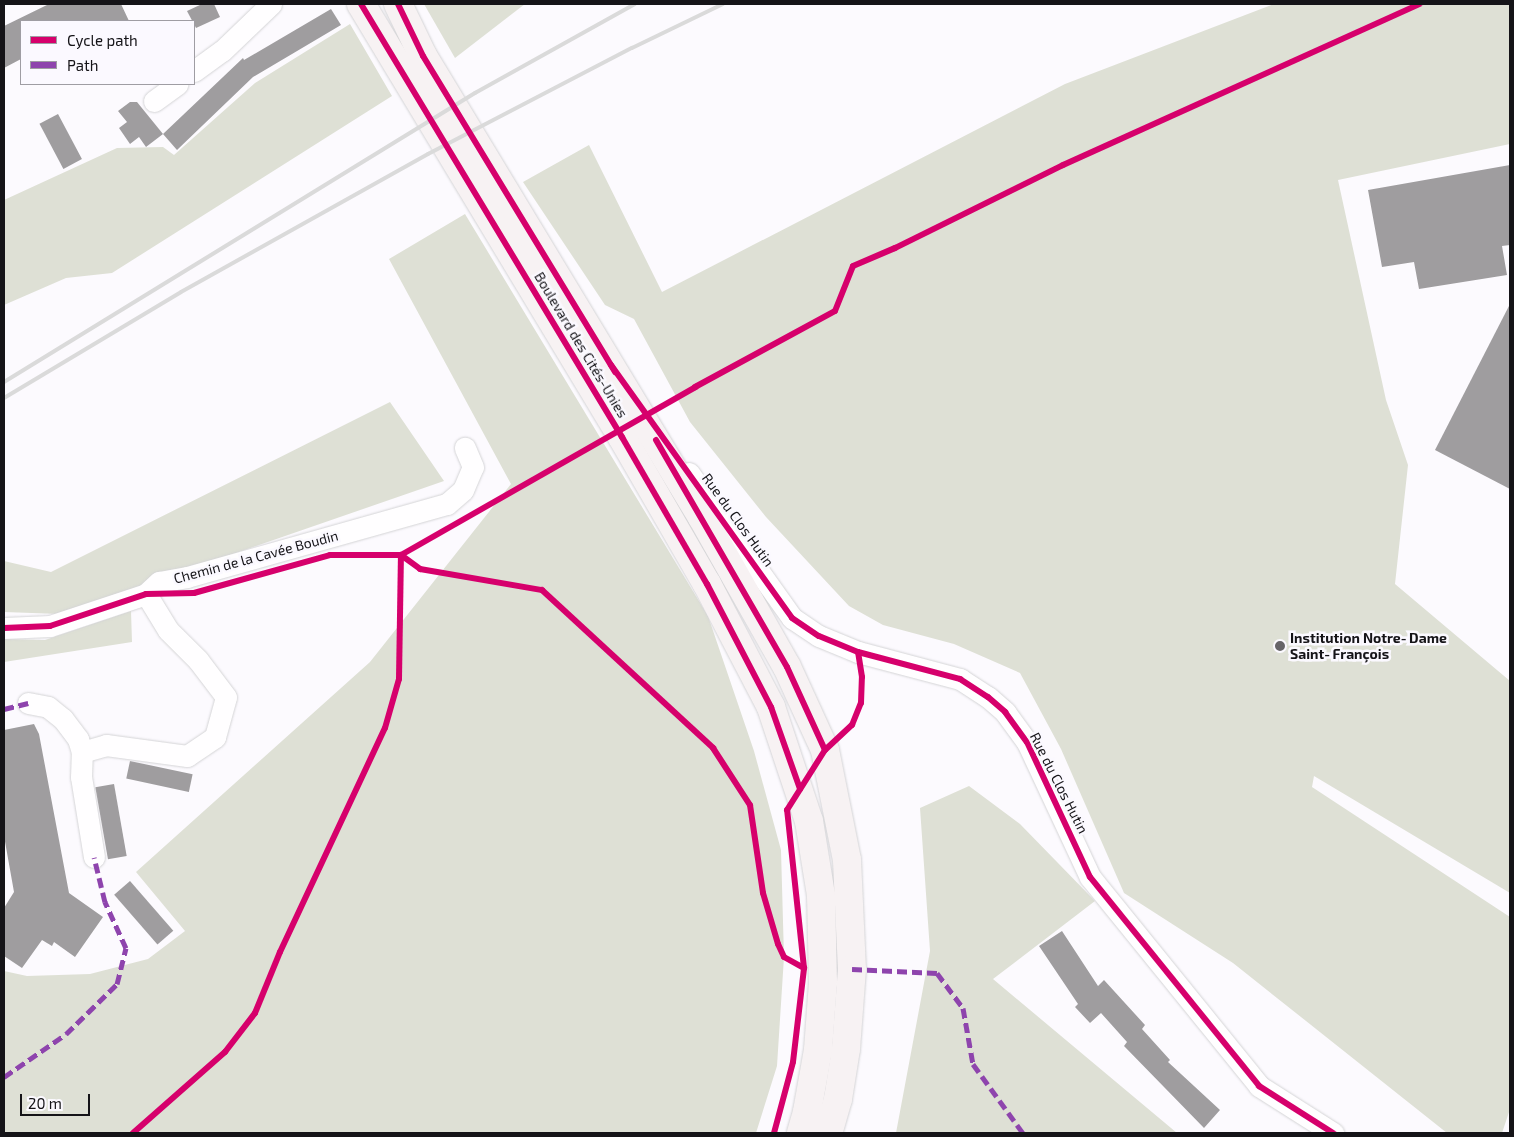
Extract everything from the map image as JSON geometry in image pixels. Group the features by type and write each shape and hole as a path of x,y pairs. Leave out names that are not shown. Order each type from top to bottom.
{"main road":[{"name":"Boulevard des Cités-Unies","path":"361,4 622,437 707,584 771,707 809,821 822,896 822,982 818,1050 807,1112 801,1133"},
{"name":"Boulevard des Cités-Unies","path":"398,4 423,56 702,517 786,667 825,750 847,860 852,969 846,1050 838,1099 828,1133"}],"street":[{"path":"195,70 222,51 271,4"},
{"path":"154,100 176,85"},
{"name":"Rue du Clos Hutin","path":"611,365 792,618 819,636 858,652 960,679 988,697 1005,712 1026,742 1090,877 1259,1086 1333,1133"},
{"name":"Chemin de la Cavée Boudin","path":"4,628 50,626 146,594 159,582 187,577 447,504 463,490 473,468 465,448"},
{"path":"82,752 106,745 187,756 215,737 226,698 198,660 168,630 146,594"},
{"path":"28,703 48,707 63,719 78,739 82,752 81,777 94,857"}],"shaded area":[{"path":"424,4 525,4 455,58"},
{"path":"1274,4 1510,4 1510,144 1338,180 1386,400 1408,465 1395,584 1510,681 1510,893 1314,776 1312,787 1510,917 1510,1109 1502,1133 1447,1133 1233,963 1124,893 1061,749 1020,673 954,644 883,625 849,606 766,517 690,422 634,319 605,305 523,182 589,145 662,292 1065,84"},
{"path":"350,24 392,96 112,273 66,278 4,305 4,200 117,148 163,147 174,155 255,83"},
{"path":"465,214 708,616 754,751 781,850 784,957 777,1066 756,1133 4,1133 4,971 27,976 90,974 148,959 185,931 136,872 370,662 511,484 389,259"},
{"path":"390,402 444,481 60,614 4,612 4,561 51,572"},
{"path":"131,611 132,642 4,662 4,639 45,640"},
{"path":"969,786 1020,824 1095,901 993,979 1177,1133 896,1133 930,951 920,808"}],"building":[{"path":"49,4 121,4 129,20 20,20 20,60 4,68 4,26"},
{"path":"202,4 214,4 220,17 196,28 195,20 192,20 187,11"},
{"path":"331,9 341,25 253,77 177,150 163,134 243,58 244,60"},
{"path":"130,102 137,102 163,134 146,147 139,137 130,144 119,128 127,122 118,111"},
{"path":"58,114 82,159 63,169 39,124"},
{"path":"1510,165 1510,245 1502,246 1507,275 1419,289 1414,262 1382,267 1368,190"},
{"path":"1510,304 1510,489 1435,450"},
{"path":"34,724 39,734 69,893 103,917 75,957 54,942 52,946 42,940 22,968 4,956 4,908 14,892 4,836 4,730"},
{"path":"130,761 193,774 189,792 126,779"},
{"path":"114,784 127,856 108,859 95,787"},
{"path":"130,881 173,931 157,945 114,895"},
{"path":"1062,931 1098,986 1104,980 1145,1025 1142,1029 1170,1060 1168,1062 1220,1110 1204,1128 1124,1046 1127,1042 1101,1013 1090,1023 1075,1007 1078,1004 1039,946"}],"railway":[{"path":"4,382 475,93 635,4"},
{"path":"4,398 181,292 428,154 632,48 723,4"}],"marked path":[{"path":"4,709 28,703"},
{"path":"4,1077 66,1034 117,984 126,948 105,902 94,857"},
{"path":"852,969 937,973 963,1008 973,1064 1023,1133"}],"cycle path":[{"path":"361,4 622,437 707,584 771,707 800,789"},
{"path":"398,4 423,56 615,372"},
{"path":"4,628 50,626 146,594 194,593 330,555 401,555 695,387 835,311 853,266 895,248 1063,165 1419,4"},
{"path":"611,365 792,618 819,636 858,652 960,679 988,697 1005,712 1027,742 1090,877 1259,1086 1333,1133"},
{"path":"656,440 787,667 825,750"},
{"path":"401,555 420,569 542,590 713,748 750,805 763,893 778,944 784,957 804,968"},
{"path":"133,1133 225,1052 255,1013 280,952 385,728 399,679 401,555"},
{"path":"774,1133 793,1062 804,968 787,810 825,750 852,725 861,703 862,677 858,652"}],"place":[{"name":"Institution Notre‐Dame Saint‐François","path":"1280,646"}]}
